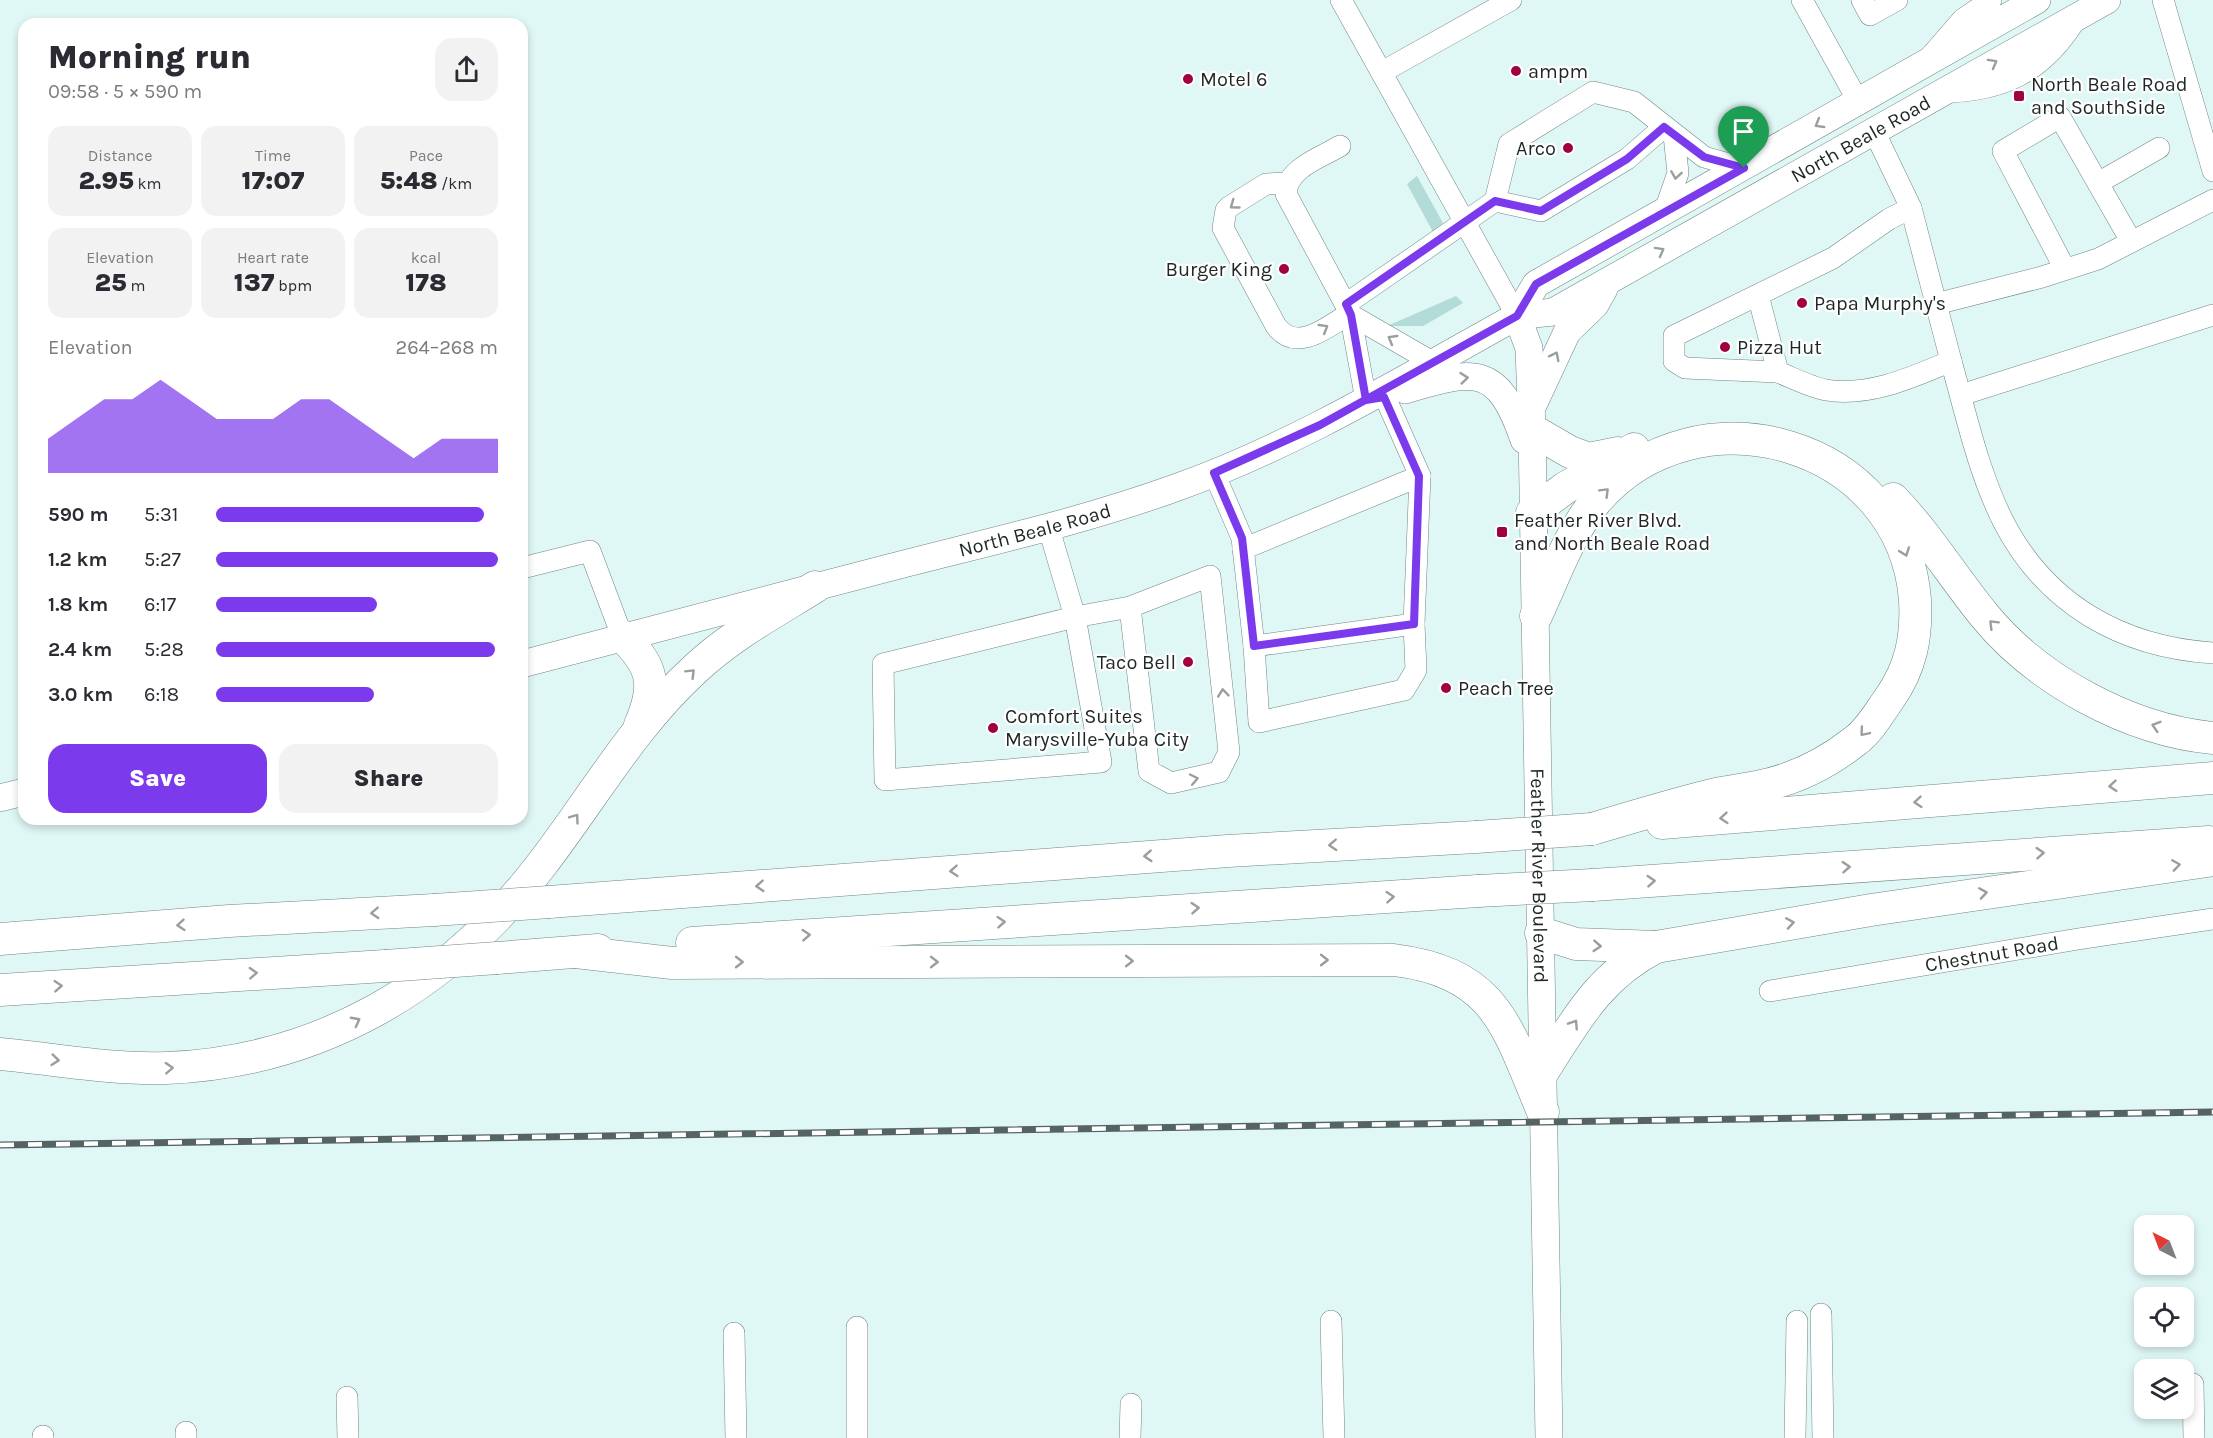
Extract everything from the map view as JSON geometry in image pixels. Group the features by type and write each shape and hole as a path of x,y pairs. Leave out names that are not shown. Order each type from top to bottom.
{"highway":[{"path":"1531,419 1570,452 1589,459 1631,450"},
{"path":"1532,513 1565,488 1631,450 1672,431 1722,420 1749,419 1778,424 1816,437 1853,460 1878,484 1945,561 1985,616 2016,647 2052,675 2129,717 2187,736 2213,738"},
{"path":"1536,616 1570,542 1595,502 1623,475 1656,455 1686,444 1713,439 1738,437 1769,440 1788,445 1838,469 1866,492 1889,518 1906,552 1914,585 1916,620 1913,650 1900,683 1858,740 1825,763 1792,777 1759,787 1715,794 1592,829"},
{"path":"0,1054 165,1068 238,1061 294,1047 344,1028 422,983 483,930 541,866 637,732 692,671 718,648 814,588"},
{"path":"622,636 637,650 651,680 647,707 637,732"},
{"path":"0,939 229,921 549,902 1228,850 1592,829 2213,778"},
{"path":"0,990 1593,885 2213,841"},
{"path":"1540,933 1576,944 1656,947 1838,915 2213,860"},
{"path":"1542,1073 1586,1005 1605,982 1630,960 1656,947"},
{"path":"576,952 672,963 1394,960 1428,964 1454,974 1482,995 1502,1018 1543,1112"}],"main road":[{"name":"North Beale Road","path":"1517,316 1536,284 2037,0"},
{"name":"North Beale Road","path":"528,662 622,636 1049,529 1134,503 1214,473 1286,442 1375,398 1517,316 1552,312 2107,0"},
{"path":"1531,419 1567,332 1595,305 1609,280"},
{"name":"Feather River Boulevard","path":"1517,316 1529,348 1536,616 1549,1438"},
{"path":"1375,398 1437,381 1476,377 1489,380 1505,393 1514,410 1532,462"}],"street":[{"path":"1341,0 1517,316"},
{"path":"1382,72 1511,0"},
{"path":"1802,0 1858,101"},
{"path":"1862,0 1870,15 1894,1"},
{"path":"1925,64 1963,19 1991,0"},
{"path":"2163,0 2213,171"},
{"path":"1286,183 1266,184 1230,207 1224,218 1226,237 1276,326 1286,336 1303,338 1312,336 1349,311 1495,201 1509,144 1593,92 1634,102 1704,157 1744,168"},
{"path":"2065,269 2003,151 2060,117 2131,242"},
{"path":"1495,201 1541,211 1669,131"},
{"path":"1664,213 1678,173 1669,131"},
{"path":"1874,131 1911,208 1973,440 2003,520 2019,548 2052,588 2087,616 2137,640 2174,651 2213,653"},
{"path":"1214,473 1242,538 1254,646 1259,722 1404,690 1416,669 1414,624 1419,476 1375,398 1349,311 1286,194 1286,183 1296,171 1340,146"},
{"path":"2098,183 2159,147"},
{"path":"1936,304 2098,259 2213,200"},
{"path":"1911,208 1889,219 1833,258 1674,336 1674,361 1685,368 1778,372 1825,390 1864,390 1911,378 1951,361"},
{"path":"1758,295 1778,372"},
{"path":"1349,311 1434,363"},
{"path":"1961,395 2213,315"},
{"path":"1243,549 1419,476"},
{"path":"1049,529 1075,616 1101,762 885,780 883,664 1075,616 1130,607 1210,576 1229,752 1219,772 1171,783 1149,771 1130,607"},
{"path":"528,566 590,551 622,636"},
{"path":"1254,646 1414,624"},
{"name":"Chestnut Road","path":"1770,990 2078,939 2213,920"},
{"path":"1821,1314 1823,1438"},
{"path":"1330,1321 1334,1438"},
{"path":"1795,1438 1797,1321"},
{"path":"857,1327 857,1438"},
{"path":"734,1333 736,1438"},
{"path":"347,1396 348,1438"},
{"path":"1130,1438 1131,1404"},
{"path":"2194,1419 2194,1438"}],"shaded area":[{"path":"1417,176 1443,223 1433,232 1407,184"},
{"path":"1456,296 1463,303 1423,326 1387,326"}],"railway":[{"path":"0,1145 2213,1112"}],"place":[{"name":"ampm","path":"1516,71"},
{"name":"Motel 6","path":"1188,79"},
{"name":"North Beale Road and SouthSide","path":"2019,96"},
{"name":"Arco","path":"1568,148"},
{"name":"Burger King","path":"1284,269"},
{"name":"Papa Murphy's","path":"1802,303"},
{"name":"Pizza Hut","path":"1725,347"},
{"name":"Feather River Blvd. and North Beale Road","path":"1502,532"},
{"name":"Taco Bell","path":"1188,662"},
{"name":"Peach Tree","path":"1446,688"},
{"name":"Comfort Suites Marysville-Yuba City","path":"993,728"}],"route":[{"path":"1744,168 1536,284 1517,316 1434,363 1366,400 1320,425 1214,473 1242,538 1254,646 1414,624 1419,476 1384,397 1366,400 1351,315 1346,304 1495,201 1541,211 1627,159 1664,127 1704,157 1744,168"}]}
